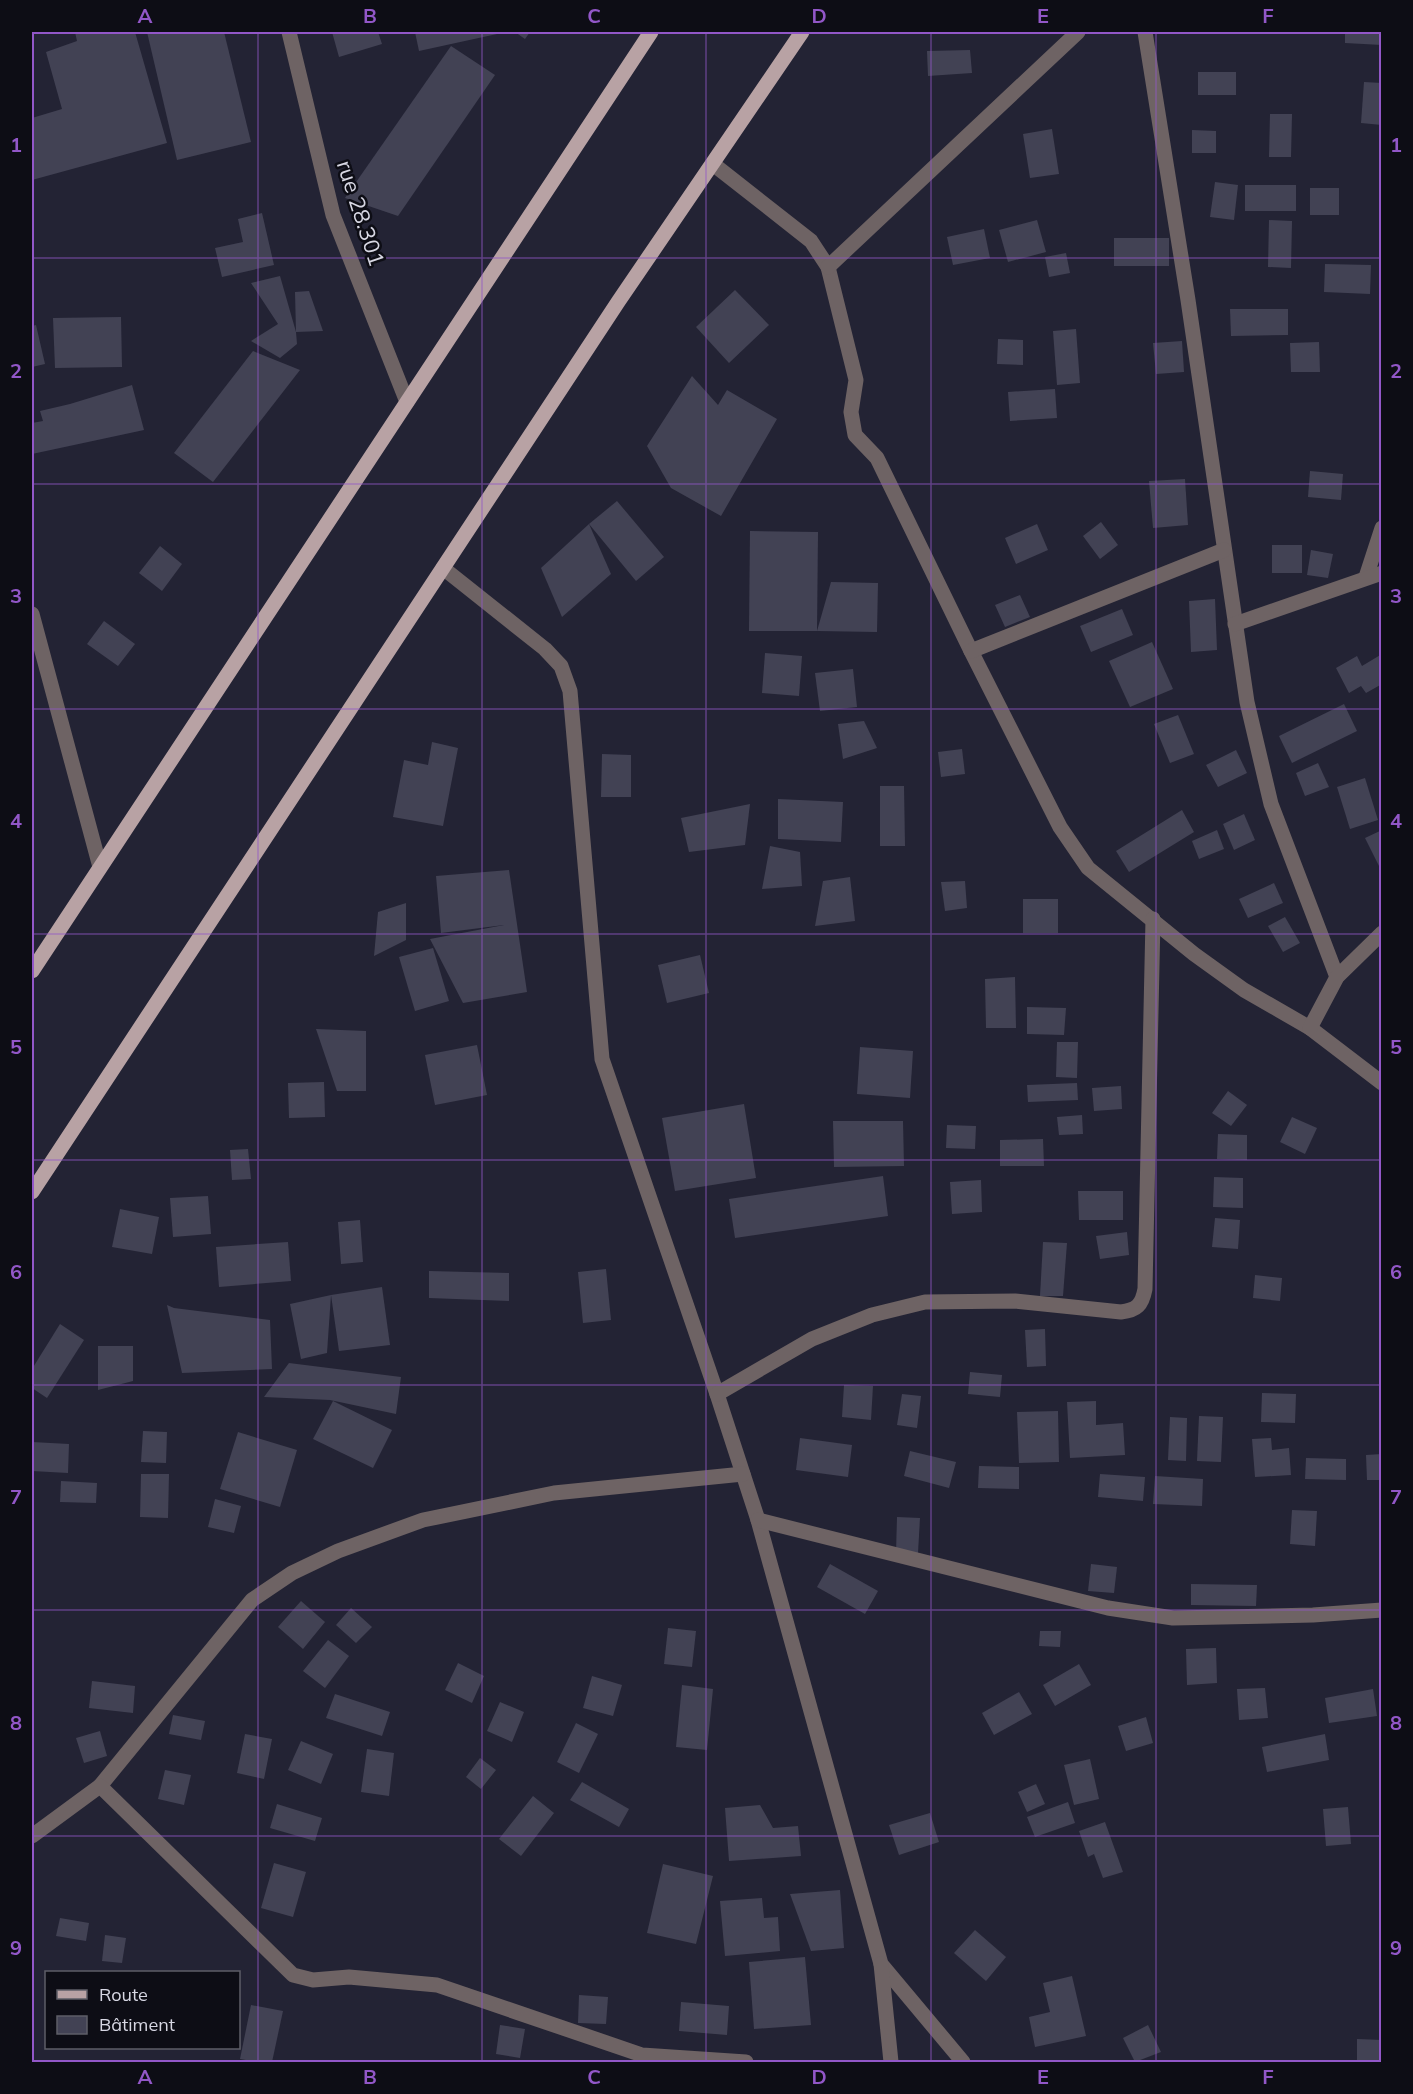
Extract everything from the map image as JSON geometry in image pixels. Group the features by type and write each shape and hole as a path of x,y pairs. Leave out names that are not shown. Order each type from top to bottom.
{"main road":[{"path":"32,971 651,32"},
{"path":"32,1192 618,302 802,32"}],"street":[{"name":"rue 28.301","path":"290,32 333,215 407,402"},
{"path":"828,267 1078,32"},
{"path":"1145,32 1188,300 1247,702 1271,804 1337,977"},
{"path":"713,164 810,241 828,267 856,380 851,412 855,435 877,458 1060,827 1088,868 1194,954 1244,990 1310,1028 1382,1083"},
{"path":"1235,624 1374,575 1382,528"},
{"path":"971,651 1224,550"},
{"path":"443,568 545,648 561,666 570,691 602,1059 758,1520 881,1964 891,2062"},
{"path":"32,614 100,867"},
{"path":"717,1395 812,1339 872,1315 925,1302 1014,1301 1120,1312 1133,1310 1142,1302 1145,1289 1153,919"},
{"path":"1310,1028 1337,977 1382,933"},
{"path":"32,1836 100,1786 252,1600 292,1573 338,1551 423,1520 554,1493 743,1474"},
{"path":"758,1520 1108,1608 1173,1618 1313,1615 1382,1610"},
{"path":"100,1786 293,1975 313,1980 350,1977 437,1985 642,2055 746,2062"},
{"path":"881,1964 963,2062"}],"building":[{"path":"75,32 135,32 167,143 32,180 32,118 62,109 46,52 77,41"},
{"path":"147,32 224,32 251,142 177,160"},
{"path":"332,32 378,32 382,44 339,57"},
{"path":"415,32 497,32 497,34 419,51"},
{"path":"515,32 530,32 525,39"},
{"path":"1345,32 1382,32 1382,45 1345,43"},
{"path":"451,46 495,75 398,216 345,198"},
{"path":"970,50 972,73 928,76 927,51"},
{"path":"1198,72 1236,72 1236,95 1198,95"},
{"path":"1364,82 1382,83 1382,125 1361,123"},
{"path":"1270,114 1292,114 1291,157 1269,157"},
{"path":"1052,129 1059,174 1030,178 1023,134"},
{"path":"1192,130 1216,131 1216,153 1192,153"},
{"path":"1215,182 1238,185 1234,220 1210,217"},
{"path":"1245,185 1296,185 1296,211 1245,211"},
{"path":"1310,188 1339,188 1339,215 1310,215"},
{"path":"262,213 274,265 222,277 215,248 243,242 238,219"},
{"path":"1037,220 1046,252 1008,262 999,230"},
{"path":"1269,220 1292,221 1291,268 1268,267"},
{"path":"984,229 990,258 953,265 947,237"},
{"path":"1114,238 1169,238 1169,266 1114,266"},
{"path":"1066,253 1070,273 1049,277 1045,257"},
{"path":"1325,264 1371,265 1370,294 1324,292"},
{"path":"280,276 296,332 297,344 280,358 251,341 278,324 251,283"},
{"path":"735,290 769,325 729,363 696,327"},
{"path":"309,291 323,331 296,332 295,292"},
{"path":"1230,309 1288,309 1288,335 1231,336"},
{"path":"121,317 122,367 55,368 53,318"},
{"path":"36,325 45,364 32,367 32,326"},
{"path":"1076,329 1080,383 1057,385 1053,331"},
{"path":"998,339 1023,340 1023,365 997,364"},
{"path":"1182,341 1184,372 1156,374 1153,343"},
{"path":"1319,342 1320,372 1291,372 1290,343"},
{"path":"253,351 300,370 213,482 174,453"},
{"path":"692,376 718,405 727,390 777,419 721,516 671,488 647,446"},
{"path":"132,385 144,430 32,454 32,423 43,421 40,411"},
{"path":"1055,389 1057,418 1010,421 1008,392"},
{"path":"1310,471 1343,474 1341,500 1308,497"},
{"path":"1185,479 1188,525 1153,528 1149,481"},
{"path":"617,501 664,557 636,581 589,524"},
{"path":"1101,522 1118,545 1100,559 1083,536"},
{"path":"589,524 611,574 562,617 541,568"},
{"path":"1037,524 1048,550 1016,564 1005,538"},
{"path":"750,531 818,532 817,631 749,631"},
{"path":"1272,545 1302,545 1302,573 1272,573"},
{"path":"160,546 182,564 162,591 139,573"},
{"path":"1311,550 1333,554 1328,578 1307,575"},
{"path":"831,582 878,583 877,632 817,631"},
{"path":"1020,595 1030,617 1005,627 995,605"},
{"path":"1215,599 1217,650 1191,652 1189,601"},
{"path":"1122,609 1133,635 1091,652 1080,626"},
{"path":"104,621 135,644 118,666 87,644"},
{"path":"1152,642 1173,689 1130,707 1109,661"},
{"path":"765,653 802,656 799,696 762,693"},
{"path":"1382,654 1382,684 1366,693 1361,686 1349,693 1336,668 1357,656 1362,666"},
{"path":"853,669 857,707 820,711 815,673"},
{"path":"1344,704 1357,731 1292,763 1279,736"},
{"path":"1178,715 1194,754 1170,763 1154,724"},
{"path":"864,721 877,748 843,759 838,724"},
{"path":"432,742 458,748 443,826 393,817 404,760 428,765"},
{"path":"962,749 965,774 941,777 938,752"},
{"path":"1236,750 1247,773 1218,787 1206,765"},
{"path":"602,754 631,755 631,797 601,797"},
{"path":"1318,763 1329,787 1305,796 1296,773"},
{"path":"1365,778 1378,820 1350,829 1337,787"},
{"path":"880,786 904,786 905,846 880,846"},
{"path":"778,799 843,802 841,842 778,839"},
{"path":"750,804 745,845 689,852 681,818"},
{"path":"1182,810 1194,832 1129,872 1116,851"},
{"path":"1244,814 1255,840 1234,850 1223,824"},
{"path":"1217,830 1224,849 1199,859 1192,841"},
{"path":"1382,830 1382,872 1365,838"},
{"path":"770,846 800,852 802,886 762,889"},
{"path":"509,870 527,992 463,1003 430,939 504,925 441,933 436,876"},
{"path":"850,877 855,921 815,926 823,881"},
{"path":"965,881 967,908 945,911 941,882"},
{"path":"1274,883 1283,903 1248,918 1239,899"},
{"path":"1023,899 1058,899 1058,933 1023,933"},
{"path":"406,903 406,940 374,956 378,912"},
{"path":"1285,917 1300,943 1283,952 1268,926"},
{"path":"433,948 449,1001 415,1011 399,957"},
{"path":"700,955 709,993 667,1003 658,965"},
{"path":"1015,977 1016,1028 986,1028 985,979"},
{"path":"1027,1007 1066,1008 1064,1035 1027,1034"},
{"path":"316,1029 366,1031 366,1091 337,1091"},
{"path":"1057,1042 1078,1042 1077,1078 1056,1077"},
{"path":"477,1045 487,1095 435,1105 425,1055"},
{"path":"860,1047 913,1051 910,1098 857,1094"},
{"path":"324,1082 325,1117 289,1118 288,1083"},
{"path":"1077,1083 1078,1100 1028,1102 1027,1085"},
{"path":"1121,1086 1122,1109 1094,1111 1092,1088"},
{"path":"1228,1091 1247,1105 1231,1126 1212,1113"},
{"path":"744,1104 756,1178 675,1191 662,1118"},
{"path":"1082,1115 1083,1134 1059,1135 1057,1117"},
{"path":"1292,1117 1317,1128 1305,1154 1280,1142"},
{"path":"833,1121 903,1121 904,1166 834,1167"},
{"path":"947,1125 976,1126 975,1149 946,1148"},
{"path":"1218,1134 1247,1135 1247,1160 1217,1159"},
{"path":"1043,1139 1044,1166 1000,1166 1000,1140"},
{"path":"248,1149 251,1179 232,1180 230,1150"},
{"path":"883,1176 888,1216 735,1238 729,1199"},
{"path":"1214,1177 1243,1178 1243,1208 1213,1207"},
{"path":"981,1180 982,1212 952,1214 950,1182"},
{"path":"1078,1191 1123,1191 1123,1220 1079,1220"},
{"path":"208,1196 211,1234 173,1237 170,1198"},
{"path":"120,1209 159,1217 152,1254 112,1247"},
{"path":"1215,1218 1240,1220 1238,1249 1212,1247"},
{"path":"360,1220 363,1262 341,1264 338,1222"},
{"path":"1127,1232 1129,1255 1100,1259 1096,1236"},
{"path":"288,1242 291,1281 219,1287 216,1247"},
{"path":"1043,1242 1067,1243 1063,1296 1040,1296"},
{"path":"606,1269 611,1320 583,1323 578,1272"},
{"path":"429,1271 509,1273 509,1301 429,1298"},
{"path":"1255,1275 1282,1278 1280,1301 1253,1298"},
{"path":"382,1287 390,1345 339,1351 331,1295"},
{"path":"331,1295 327,1353 301,1359 290,1304"},
{"path":"167,1305 174,1308 270,1320 272,1369 182,1373"},
{"path":"60,1324 84,1340 47,1398 32,1388 32,1369"},
{"path":"1045,1329 1046,1366 1027,1367 1025,1330"},
{"path":"98,1346 133,1346 133,1381 98,1390"},
{"path":"289,1363 401,1377 396,1414 330,1400 264,1397"},
{"path":"970,1372 1002,1375 1000,1397 968,1394"},
{"path":"844,1385 873,1386 871,1420 842,1417"},
{"path":"1262,1393 1296,1394 1295,1423 1261,1422"},
{"path":"902,1394 921,1396 917,1428 897,1425"},
{"path":"333,1401 392,1430 373,1468 313,1439"},
{"path":"1096,1401 1096,1425 1123,1423 1125,1455 1070,1458 1067,1402"},
{"path":"1058,1411 1059,1462 1019,1463 1017,1412"},
{"path":"1199,1416 1223,1417 1221,1462 1197,1461"},
{"path":"1170,1417 1187,1418 1186,1461 1168,1460"},
{"path":"143,1431 167,1432 166,1463 141,1462"},
{"path":"238,1432 297,1450 280,1507 220,1489"},
{"path":"800,1438 852,1445 848,1477 796,1470"},
{"path":"1271,1438 1272,1450 1289,1448 1291,1475 1255,1477 1252,1439"},
{"path":"32,1442 69,1444 68,1473 32,1471"},
{"path":"910,1451 956,1462 949,1488 904,1476"},
{"path":"1382,1454 1382,1480 1367,1480 1366,1455"},
{"path":"1306,1458 1346,1459 1346,1480 1305,1479"},
{"path":"979,1466 1019,1467 1019,1489 978,1488"},
{"path":"141,1474 169,1474 168,1518 140,1517"},
{"path":"1100,1474 1145,1477 1143,1501 1098,1497"},
{"path":"1155,1476 1203,1479 1202,1506 1153,1504"},
{"path":"61,1481 97,1483 96,1503 60,1502"},
{"path":"215,1499 241,1506 234,1533 208,1527"},
{"path":"1292,1510 1317,1511 1315,1546 1290,1544"},
{"path":"897,1517 920,1518 918,1553 896,1553"},
{"path":"830,1564 878,1591 865,1614 817,1587"},
{"path":"1091,1564 1117,1567 1114,1593 1088,1591"},
{"path":"1191,1584 1257,1585 1256,1606 1191,1605"},
{"path":"301,1601 325,1622 303,1649 278,1627"},
{"path":"351,1608 372,1627 356,1643 336,1625"},
{"path":"668,1628 696,1631 692,1667 664,1664"},
{"path":"1040,1631 1061,1631 1060,1647 1039,1646"},
{"path":"328,1640 349,1656 325,1688 303,1671"},
{"path":"1216,1648 1217,1683 1187,1685 1186,1649"},
{"path":"458,1663 484,1676 472,1703 445,1690"},
{"path":"1079,1664 1091,1685 1055,1706 1043,1685"},
{"path":"592,1676 622,1685 613,1716 583,1708"},
{"path":"92,1681 135,1686 133,1713 89,1708"},
{"path":"682,1685 713,1689 707,1750 676,1747"},
{"path":"1265,1688 1268,1718 1239,1720 1237,1689"},
{"path":"1373,1689 1377,1716 1329,1723 1325,1698"},
{"path":"1019,1692 1032,1714 994,1735 982,1713"},
{"path":"335,1694 390,1712 382,1736 326,1718"},
{"path":"500,1702 524,1712 512,1742 487,1731"},
{"path":"173,1715 205,1721 201,1740 169,1734"},
{"path":"1146,1717 1153,1743 1126,1751 1118,1726"},
{"path":"576,1723 598,1734 579,1773 557,1762"},
{"path":"100,1731 107,1756 84,1763 76,1738"},
{"path":"245,1734 272,1739 264,1779 237,1773"},
{"path":"1325,1734 1329,1760 1267,1772 1262,1747"},
{"path":"301,1741 333,1754 321,1784 288,1770"},
{"path":"367,1749 394,1753 389,1796 361,1792"},
{"path":"480,1758 496,1770 481,1789 466,1777"},
{"path":"1090,1759 1099,1799 1074,1805 1064,1765"},
{"path":"165,1770 191,1775 184,1805 158,1799"},
{"path":"582,1782 629,1809 619,1827 570,1800"},
{"path":"1036,1784 1045,1804 1027,1812 1018,1792"},
{"path":"533,1796 554,1813 521,1856 499,1839"},
{"path":"1068,1802 1075,1823 1035,1837 1027,1817"},
{"path":"277,1804 322,1818 315,1841 270,1828"},
{"path":"760,1805 773,1828 798,1826 801,1856 729,1861 725,1808"},
{"path":"1348,1807 1351,1844 1326,1846 1323,1809"},
{"path":"930,1813 939,1842 899,1855 889,1825"},
{"path":"1105,1822 1123,1872 1103,1878 1094,1854 1088,1857 1079,1831"},
{"path":"274,1863 306,1872 293,1917 261,1908"},
{"path":"663,1864 713,1876 696,1944 647,1933"},
{"path":"840,1890 844,1948 811,1951 790,1894"},
{"path":"762,1898 764,1918 778,1917 780,1951 725,1956 720,1901"},
{"path":"60,1918 89,1923 86,1941 56,1936"},
{"path":"975,1930 1006,1957 986,1981 954,1953"},
{"path":"105,1935 126,1938 122,1963 102,1961"},
{"path":"805,1957 811,2025 754,2029 749,1962"},
{"path":"1072,1976 1086,2036 1035,2047 1029,2017 1050,2012 1043,1983"},
{"path":"579,1995 608,1997 606,2024 578,2023"},
{"path":"681,2002 729,2006 727,2035 679,2031"},
{"path":"251,2005 283,2011 272,2062 240,2059"},
{"path":"500,2025 525,2029 520,2058 496,2054"},
{"path":"1148,2025 1161,2052 1135,2062 1123,2038"},
{"path":"1357,2039 1382,2040 1382,2062 1357,2062"}]}
